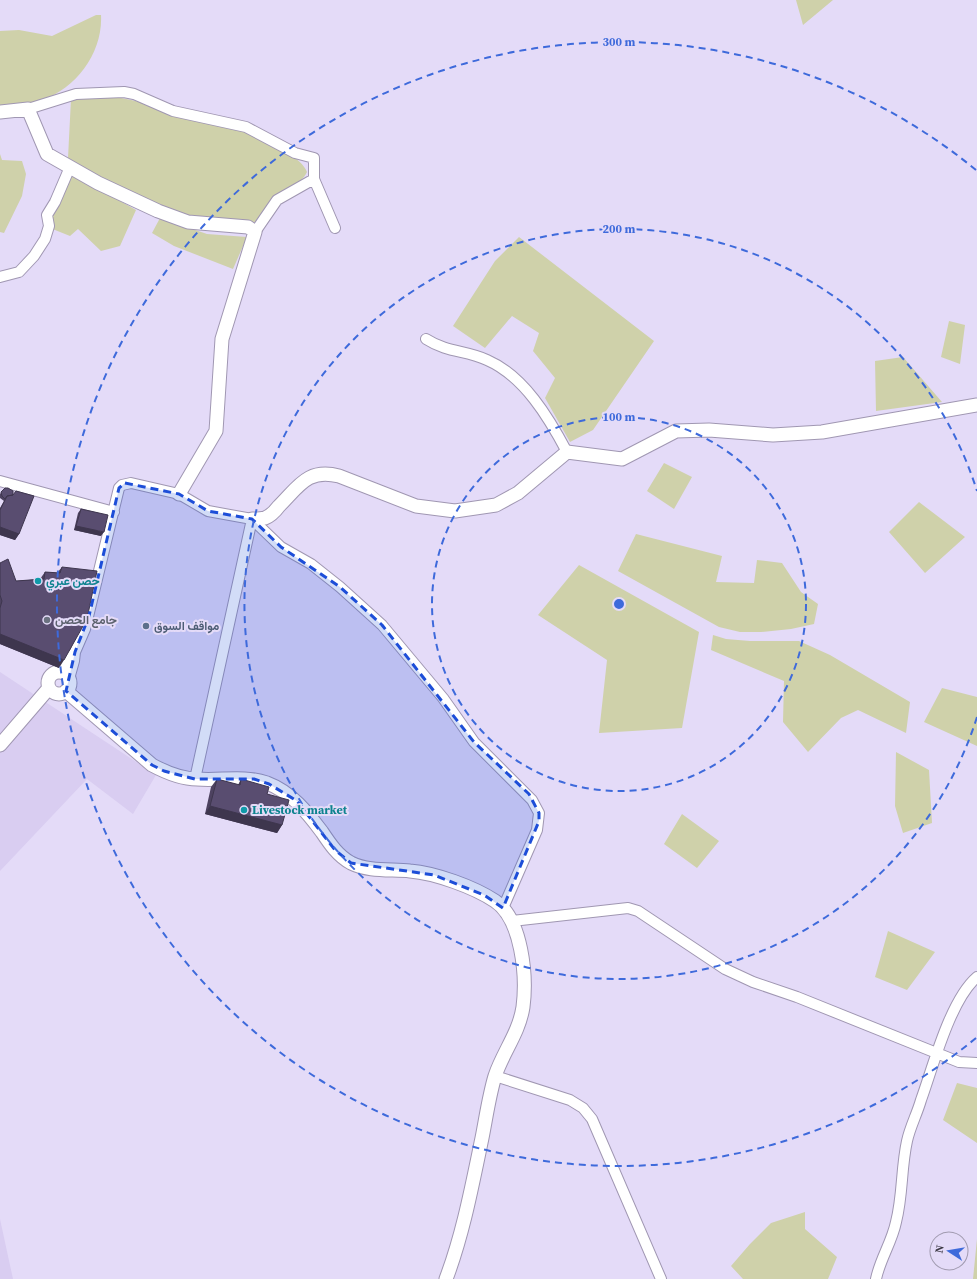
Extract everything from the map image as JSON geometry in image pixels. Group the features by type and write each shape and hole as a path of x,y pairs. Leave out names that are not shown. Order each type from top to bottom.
{"street":[{"path":"0,112 28,109 76,94 113,92 134,94 173,111 246,127 295,154 314,158 314,179 335,228"},
{"path":"28,109 47,154 70,167 123,195 188,222 248,227 255,232"},
{"path":"0,277 19,272 34,256 45,239 49,226 47,215 55,202 70,167"},
{"path":"179,494 216,431 222,338 255,232 277,200 314,179"},
{"path":"426,339 444,349 488,360 508,374 534,401 556,431 567,452"},
{"path":"50,688 59,694 89,616 119,488 126,483 179,494 208,512 252,519 265,518 277,509 300,484 310,476 318,473 327,473 339,476 416,506 455,511 496,505 518,493 567,452 622,459 676,430 709,430 773,435 822,432 977,405"},
{"path":"0,481 114,512"},
{"path":"195,779 252,519"},
{"path":"252,519 281,547 310,564 340,587 382,624 443,698 474,742 532,800 539,813 537,830 503,908"},
{"path":"0,745 50,688 49,680 51,676 64,681 152,765 174,774 195,779 241,777 269,784 297,801 335,850 351,863 362,867 411,871 434,876 484,895 503,908 512,921 522,964 523,1006 519,1025 495,1076 466,1214 446,1279"},
{"path":"512,921 628,908 638,911 725,969 753,982 797,997 959,1062 977,1063"},
{"path":"876,1279 896,1223 901,1200 907,1139 938,1053 962,996 977,977"},
{"path":"495,1076 570,1100 583,1108 592,1119 662,1279"}],"highlighted area":[{"path":"125,483 179,494 208,511 252,519 281,547 340,587 382,625 474,742 529,794 539,813 539,821 503,908 484,895 434,875 351,863 335,850 297,801 269,784 254,779 195,779 164,771 152,765 66,691 75,652 89,616 119,488"}],"shaded area":[{"path":"0,672 156,775 133,814 87,779 0,871"},
{"path":"0,1219 13,1279 0,1279"}],"green space":[{"path":"796,0 833,0 803,25"},
{"path":"96,15 101,15 98,42 85,67 77,78 55,94 37,102 0,108 0,31 19,30 52,36"},
{"path":"106,96 144,103 228,126 250,134 289,153 297,159 307,172 301,180 274,198 255,222 192,218 120,189 68,158 71,99"},
{"path":"0,154 2,160 22,161 26,174 22,196 4,233 0,232"},
{"path":"71,173 136,210 120,246 101,251 78,229 70,236 50,228 53,216 50,201"},
{"path":"160,218 207,234 247,237 233,269 174,246 152,233"},
{"path":"519,237 654,341 593,430 570,442 545,398 555,378 533,351 539,333 512,316 485,348 453,326 495,261"},
{"path":"949,321 965,325 960,364 941,357"},
{"path":"903,357 942,402 876,411 875,361"},
{"path":"664,463 692,477 674,509 647,491"},
{"path":"919,502 965,537 925,573 889,532"},
{"path":"636,534 722,556 716,582 754,583 757,560 782,563 801,592 818,604 814,624 791,629 761,632 740,632 719,627 618,571"},
{"path":"579,565 699,632 682,728 599,733 607,660 538,615"},
{"path":"713,635 726,639 750,641 799,641 830,655 910,702 906,733 858,710 841,718 808,752 783,722 784,681 711,650"},
{"path":"942,688 977,697 977,746 924,722"},
{"path":"896,752 929,770 932,823 903,833 895,806"},
{"path":"682,814 719,841 697,868 664,844"},
{"path":"888,931 935,952 907,990 875,977"},
{"path":"957,1083 977,1088 977,1143 943,1120"},
{"path":"805,1212 805,1229 837,1257 828,1279 743,1279 731,1266 771,1223"},
{"path":"977,1239 977,1279 973,1279"}],"building":[{"path":"5,488 13,491 13,495 7,496 5,499 1,492"},
{"path":"16,491 34,496 19,534 0,527 0,510 7,496 13,495"},
{"path":"81,509 108,515 104,532 76,526"},
{"path":"8,559 16,581 44,579 45,572 60,573 62,567 97,571 87,619 64,660 0,634 0,608 2,601 0,595 0,563"},
{"name":"Livestock market","path":"217,779 240,785 241,779 269,787 267,794 289,800 282,825 210,806"}],"place":[{"name":"حصن عبري","path":"38,581"},
{"name":"جامع الحصن","path":"47,620"},
{"name":"مواقف السوق","path":"146,626"},
{"name":"Livestock market","path":"244,810"}]}
